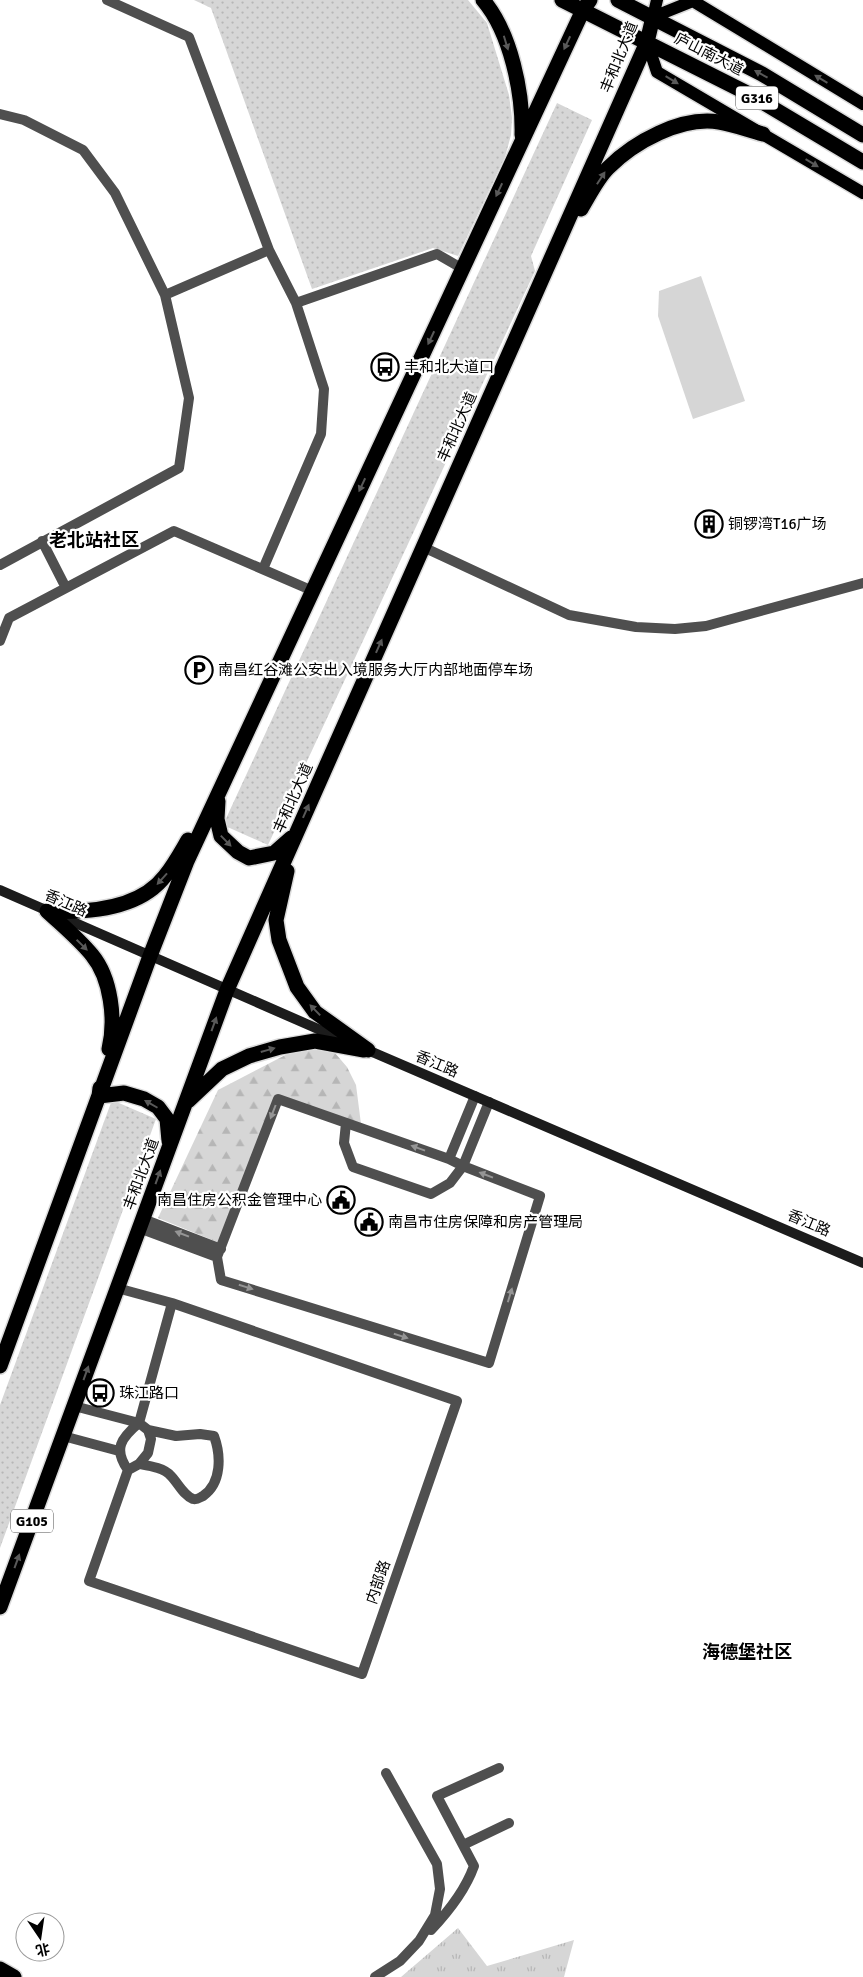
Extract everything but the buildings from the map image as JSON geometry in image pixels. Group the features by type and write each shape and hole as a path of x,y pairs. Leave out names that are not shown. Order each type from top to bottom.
{"highway":[{"path":"483,0 504,34 513,66 520,98 522,141"},
{"name":"庐山南大道","path":"562,0 586,5 647,42 749,94 863,162"},
{"name":"庐山南大道","path":"618,0 762,74 863,134"},
{"path":"0,1366 150,956 187,861 586,5"},
{"name":"丰和北大道","path":"0,1607 227,990 647,42 653,17"},
{"path":"555,248 607,169 630,149 659,132 691,122 718,122 763,134"},
{"path":"218,795 217,819 221,836 238,852 250,858 274,853 296,833"},
{"path":"47,911 74,912 99,909 124,903 150,891 165,877 218,795"},
{"path":"296,833 276,920 279,940 297,987 315,1012 368,1050"},
{"path":"47,911 93,955 105,978 110,998 112,1036 99,1096"},
{"path":"185,1104 222,1069 249,1056 280,1047 315,1041 368,1050"},
{"path":"99,1096 124,1093 144,1100 158,1108 167,1119 170,1145"},
{"path":"0,1969 14,1977"}],"main road":[{"path":"653,17 657,0"},
{"path":"653,17 693,1 863,104"},
{"path":"647,42 657,72 863,193"},
{"name":"香江路","path":"0,890 227,990 863,1263"},
{"path":"0,1974 7,1977"}],"street":[{"path":"108,0 189,37 270,250 296,302 324,389 321,434 263,570"},
{"path":"0,114 24,120 83,150 116,193 164,295 189,398 179,468 0,565"},
{"path":"164,295 270,250"},
{"path":"296,302 437,254 463,269"},
{"path":"0,641 9,618 174,531 313,591"},
{"path":"42,541 66,588"},
{"path":"423,547 569,615 636,627 675,629 706,626 863,583"},
{"path":"449,1159 475,1096"},
{"path":"278,1099 449,1159 540,1196 489,1363 221,1280 219,1253 278,1099"},
{"path":"346,1123 344,1144 353,1167 431,1194 450,1183 463,1166 489,1102"},
{"path":"141,1224 219,1253"},
{"name":"内部路","path":"117,1288 172,1303 457,1401 362,1674 89,1581 128,1470"},
{"path":"148,1430 151,1439 148,1453 139,1464 128,1470 122,1462 119,1451 124,1436 139,1423 172,1303"},
{"path":"74,1406 139,1423 148,1430 176,1436 200,1434 214,1436 219,1455 216,1480 209,1492 198,1499 194,1499 186,1494 170,1474 154,1467 139,1464"},
{"path":"63,1436 119,1451"},
{"path":"375,1977 400,1961 447,1913 468,1882 474,1866 437,1796 499,1768"},
{"path":"386,1773 438,1864 440,1889 435,1915 419,1941"},
{"path":"463,1845 509,1823"}],"green space":[{"path":"194,0 468,0 487,23 509,95 512,118 511,135 505,157 458,256 433,248 312,289 211,8"},
{"path":"557,103 592,120 531,256 535,271 268,845 223,825"},
{"path":"701,276 745,401 693,419 658,316 659,291"},
{"path":"329,1046 347,1067 356,1085 361,1124 276,1095 222,1244 158,1218 218,1090 297,1049"},
{"path":"112,1100 156,1119 0,1548 0,1405"},
{"path":"458,1928 487,1966 574,1940 564,1977 401,1977"}],"place":[{"name":"丰和北大道口","path":"385,367"},
{"name":"铜锣湾T16广场","path":"709,524"},
{"name":"南昌红谷滩公安出入境服务大厅内部地面停车场","path":"199,670"},
{"name":"南昌住房公积金管理中心","path":"341,1200"},
{"name":"南昌市住房保障和房产管理局","path":"369,1222"},
{"name":"珠江路口","path":"100,1393"}],"district":[{"name":"老北站社区","path":"94,540"},
{"name":"海德堡社区","path":"747,1652"}]}
